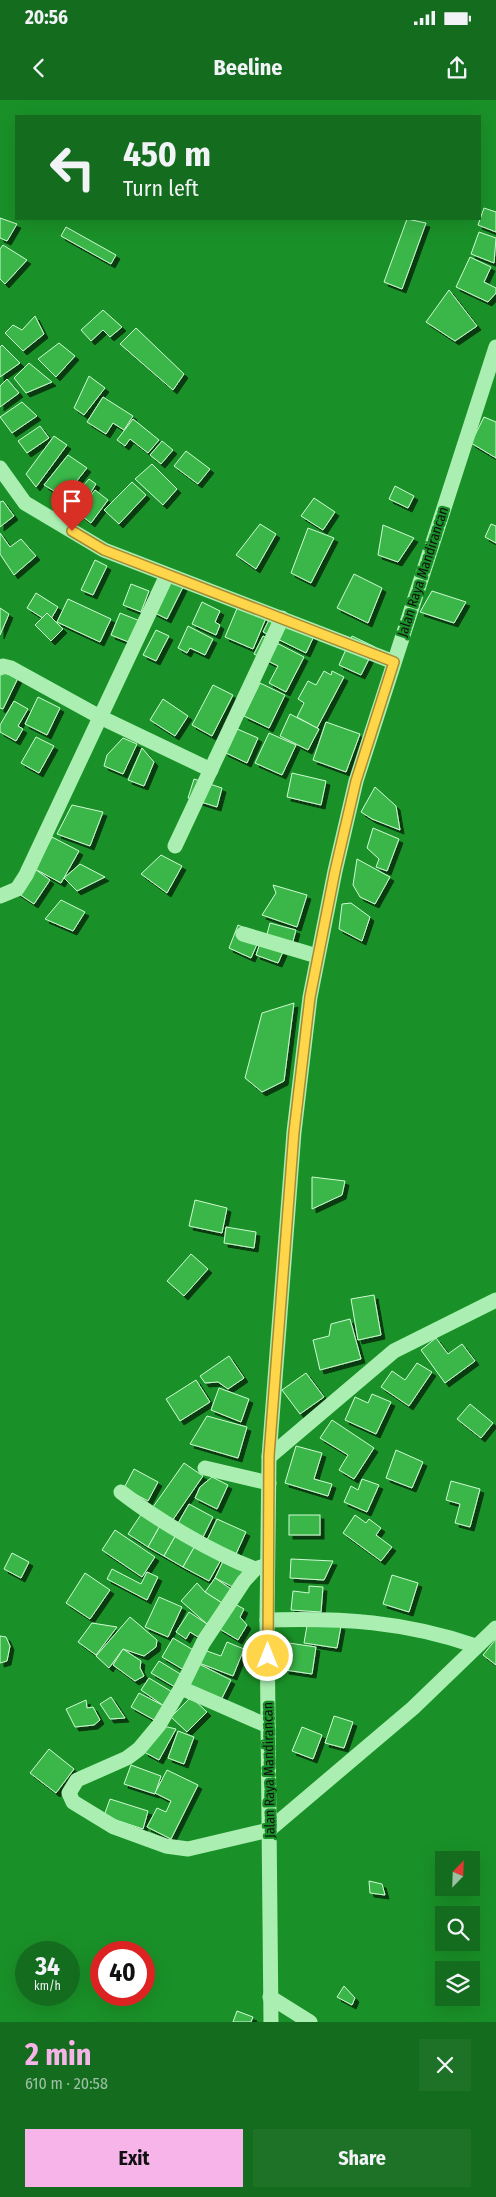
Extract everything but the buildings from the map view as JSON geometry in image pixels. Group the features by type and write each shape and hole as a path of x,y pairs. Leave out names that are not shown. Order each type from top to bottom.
{"street":[{"name":"Jalan Raya Mandirancan","path":"271,2022 267,1620 262,1567 294,1132 310,997 317,956 356,781 496,347"},
{"path":"0,468 25,503 104,550 394,662"},
{"path":"0,896 17,889 26,875 167,574"},
{"path":"175,846 282,618"},
{"path":"0,668 3,666 11,668 100,717 211,770"},
{"path":"243,934 317,956"},
{"path":"269,1456 394,1351 496,1300"},
{"path":"205,1468 269,1483"},
{"path":"121,1492 157,1516 232,1560 262,1567"},
{"path":"262,1567 244,1582 203,1643 165,1719 138,1749 127,1758 76,1780 69,1793 70,1798 114,1827 166,1846 188,1849 269,1830 413,1708 496,1628"},
{"path":"267,1620 331,1619 392,1625 440,1634 476,1646"},
{"path":"182,1688 268,1726"},
{"path":"270,1996 310,2022"}],"route":[{"path":"72,531 104,550 394,662 356,781 335,871 310,997 294,1132 269,1456 268,1656"}]}
